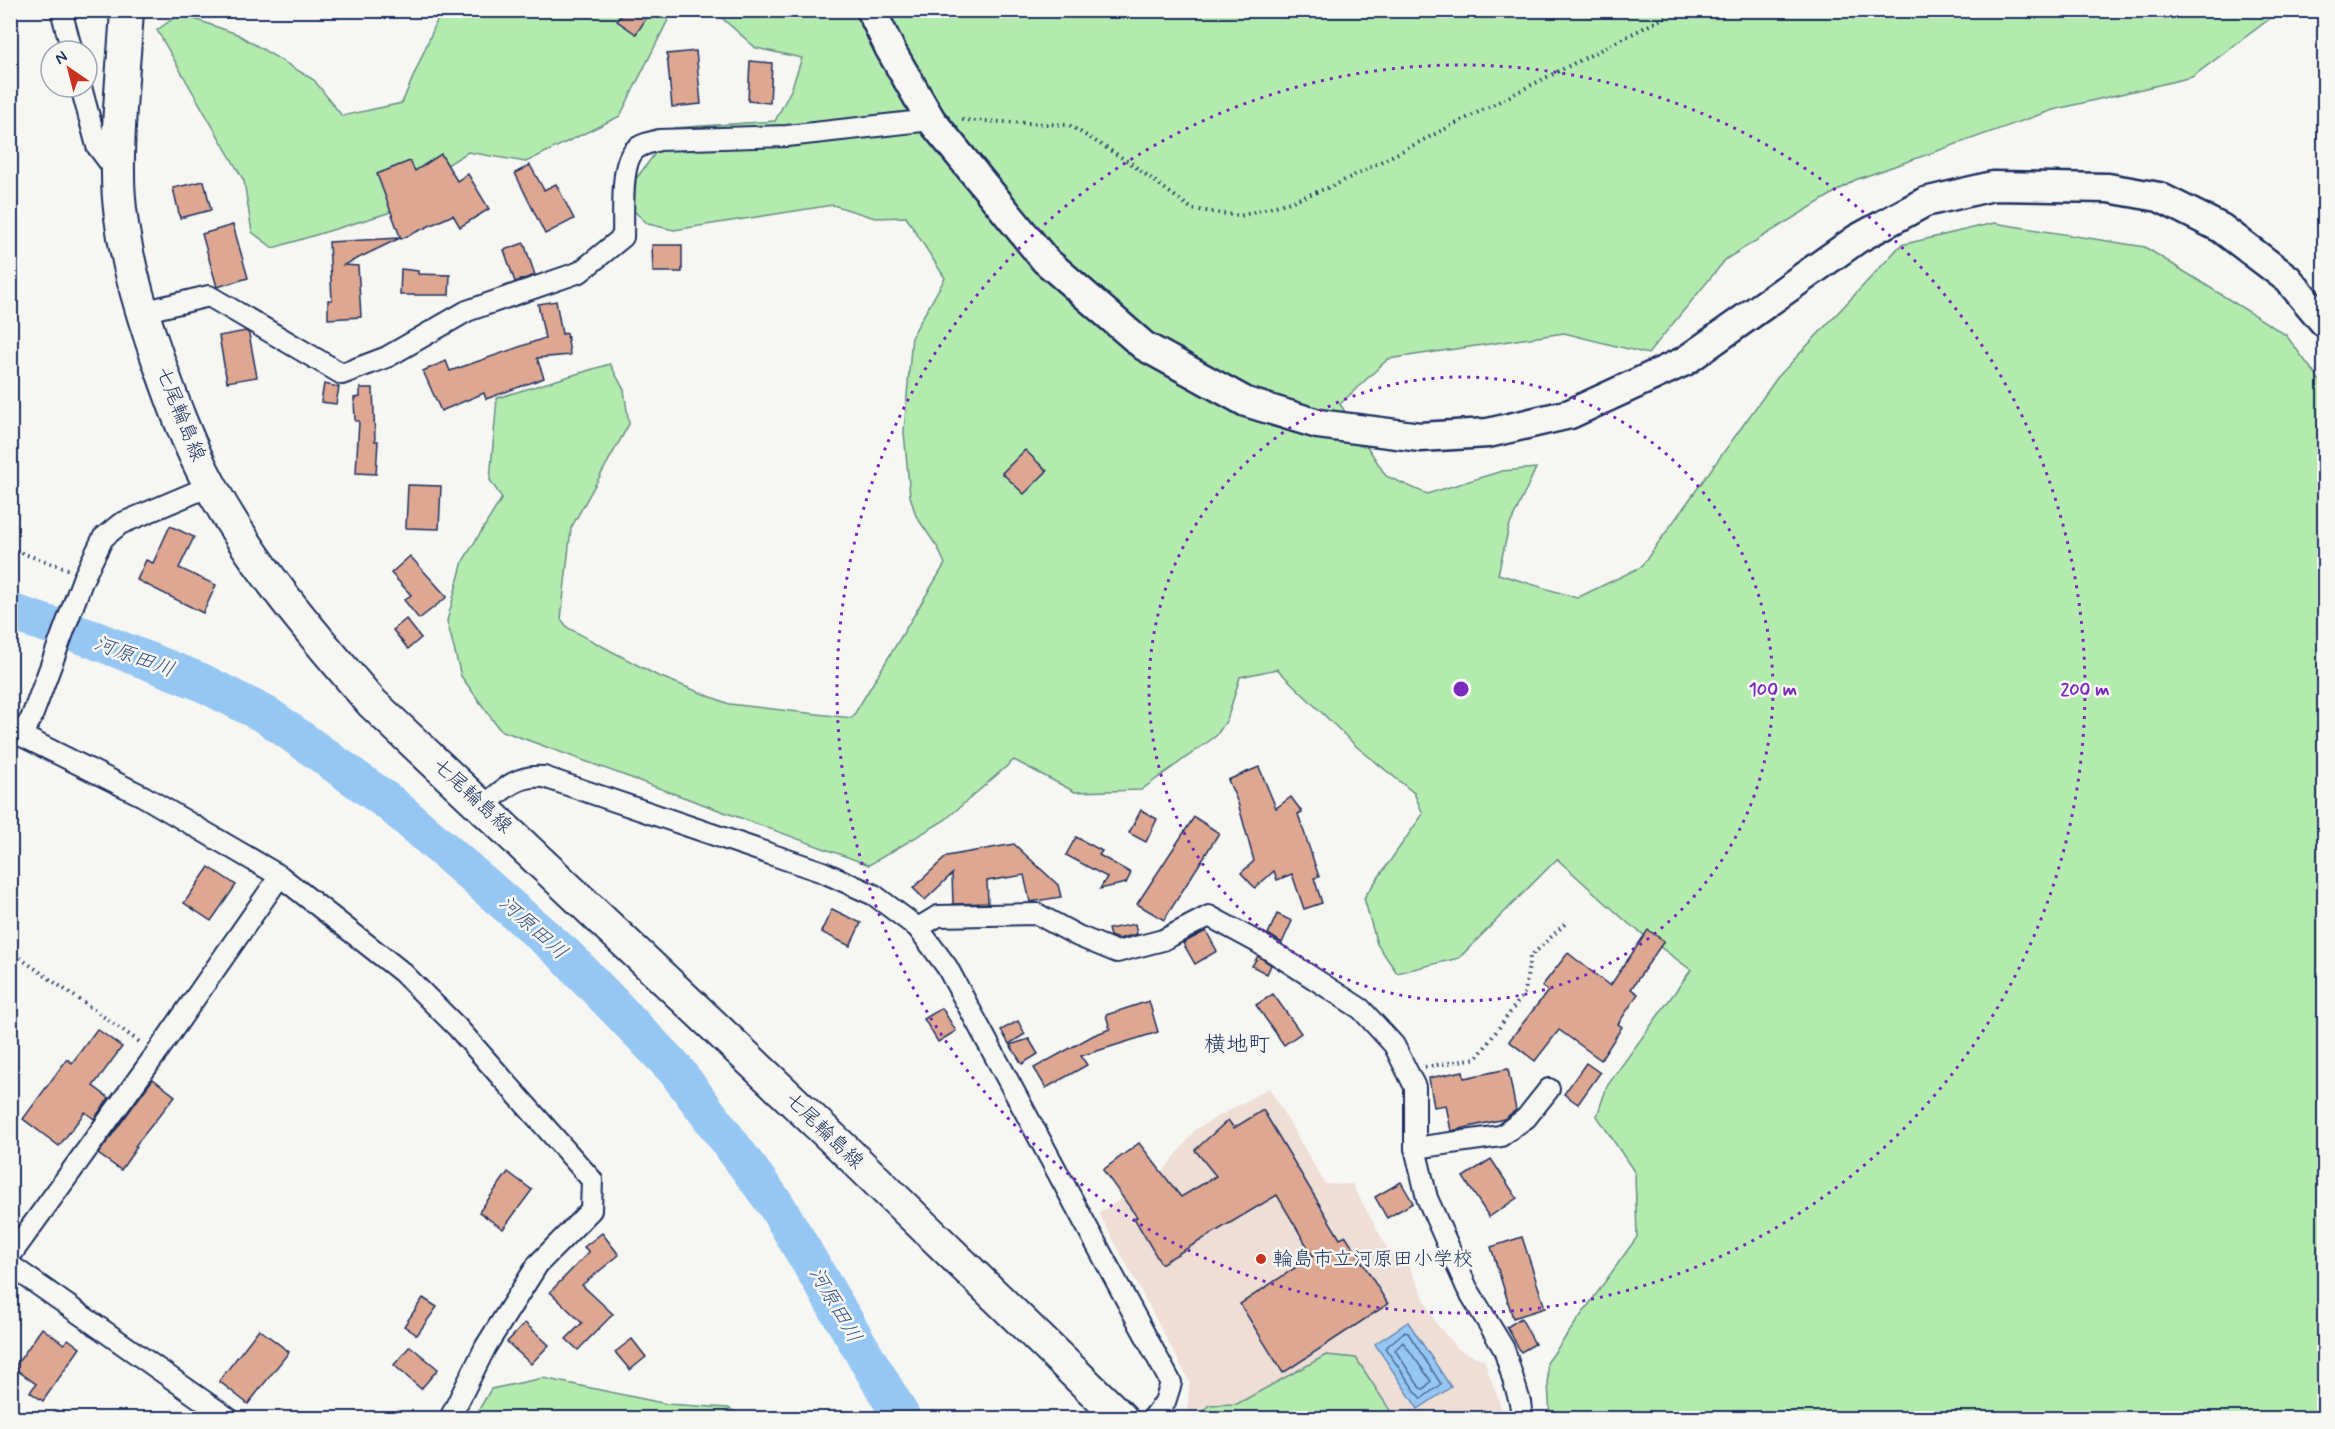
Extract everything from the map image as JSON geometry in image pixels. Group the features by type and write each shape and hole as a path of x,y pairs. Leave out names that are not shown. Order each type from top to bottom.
{"main road":[{"name":"七尾輪島線","path":"128,10 118,174 129,260 142,312 175,411 210,486 273,583 311,632 372,703 845,1150 1120,1419"}],"street":[{"path":"61,10 69,39"},
{"path":"871,10 890,50 931,120 1045,260 1144,346 1246,402 1318,424 1420,437 1488,433 1570,414 1685,362 1857,239 1925,202 1993,186 2108,188 2159,197 2229,235 2288,279 2325,322"},
{"path":"84,99 97,146 118,174"},
{"path":"142,312 209,296 342,374 387,357 467,311 580,272 623,237 627,164 633,152 641,146 659,140 787,136 931,120"},
{"path":"210,486 120,524 103,538 84,577 21,728 280,876 402,972 457,1027 592,1180 591,1210 538,1264 486,1346 450,1419"},
{"path":"483,807 509,783 531,776 544,777 823,872 874,895 918,928 947,967 1171,1383 1165,1401 1153,1419"},
{"path":"10,1256 156,1054 280,876"},
{"path":"918,928 938,916 1037,914 1078,936 1117,952 1163,940 1209,916 1259,943 1361,1009 1394,1045 1414,1087 1415,1148 1427,1198 1444,1241 1467,1288 1504,1349 1520,1402 1522,1419"},
{"path":"1415,1148 1501,1136 1526,1118 1550,1089"},
{"path":"10,1265 228,1419"}],"path":[{"path":"931,120 1069,125 1128,162 1192,209 1240,216 1290,202 1335,185 1679,10"},
{"path":"10,549 84,577"},
{"path":"1406,1071 1477,1058 1525,992 1530,957 1568,921"},
{"path":"10,951 156,1054"}],"shaded area":[{"name":"輪島市立河原田小学校","path":"1269,1088 1325,1184 1352,1184 1389,1252 1409,1266 1435,1322 1459,1350 1484,1360 1501,1407 1502,1418 1181,1418 1187,1409 1190,1382 1099,1213 1163,1172 1196,1129"}],"green space":[{"path":"436,11 689,11 670,16 620,116 526,162 468,152 416,184 388,213 273,248 252,232 244,181 157,30 180,14 237,34 314,80 342,116 402,103 439,16"},
{"path":"714,11 2280,11 2192,77 2053,110 1855,180 1726,259 1648,354 1564,333 1388,359 1340,404 1386,476 1427,494 1502,471 1536,468 1509,527 1498,574 1577,598 1641,567 1777,378 1901,245 1994,223 2145,247 2286,335 2324,386 2324,1418 1550,1418 1547,1363 1637,1237 1635,1173 1597,1116 1607,1086 1691,970 1629,924 1557,859 1459,958 1397,973 1377,944 1364,898 1423,814 1414,793 1357,747 1277,669 1240,677 1227,720 1216,736 1141,790 1075,792 1014,760 945,820 869,865 500,730 461,676 447,621 463,561 502,498 490,480 497,398 610,364 624,390 629,424 571,528 561,619 568,628 656,675 729,704 852,718 945,564 938,548 916,516 910,496 904,432 912,336 945,278 906,217 875,218 833,205 674,230 648,224 621,199 674,128 775,121 791,90 802,58 756,48"},
{"path":"1326,1355 1356,1358 1395,1418 1196,1418 1209,1405 1237,1404"},
{"path":"543,1378 667,1404 728,1408 747,1418 474,1418 491,1389"}],"water":[{"path":"1408,1322 1451,1387 1418,1409 1375,1344"}],"building":[{"path":"625,10 652,10 636,34 617,21"},
{"path":"696,51 701,104 672,107 667,54"},
{"path":"750,61 772,63 770,103 748,101"},
{"path":"441,154 457,181 468,174 489,209 460,227 453,215 401,239 377,174 410,161 415,171"},
{"path":"530,165 544,190 556,184 574,219 545,234 515,173"},
{"path":"204,181 211,210 180,218 173,188"},
{"path":"233,225 248,278 217,287 202,234"},
{"path":"400,238 344,265 358,266 361,317 328,319 328,300 332,300 329,242"},
{"path":"524,243 535,275 515,282 504,250"},
{"path":"652,245 682,245 682,272 653,272"},
{"path":"401,269 418,271 418,274 450,275 449,295 400,295"},
{"path":"556,301 562,334 567,333 570,355 537,358 544,378 486,399 484,393 441,411 423,371 446,361 450,371 545,338 538,304"},
{"path":"246,331 249,334 257,377 227,382 219,336"},
{"path":"324,384 339,387 336,404 321,402"},
{"path":"360,388 373,388 375,441 378,441 376,474 356,473 359,421 355,421 354,398 360,397"},
{"path":"1025,450 1047,471 1024,494 1002,473"},
{"path":"408,485 441,486 439,529 406,528"},
{"path":"170,526 194,537 179,568 216,585 203,613 137,580 146,560 153,563"},
{"path":"410,556 447,597 419,619 404,600 411,595 391,573"},
{"path":"406,619 421,638 408,649 393,630"},
{"path":"1259,767 1276,808 1291,797 1302,812 1298,814 1319,877 1314,878 1322,903 1304,909 1292,874 1277,880 1274,871 1255,888 1241,873 1254,861 1238,803 1228,780"},
{"path":"1141,810 1157,819 1146,842 1129,833"},
{"path":"1194,817 1219,833 1164,920 1137,904"},
{"path":"1076,837 1102,851 1099,855 1131,873 1126,883 1100,889 1107,877 1066,855"},
{"path":"1014,844 1058,885 1061,897 1030,902 1024,875 987,881 988,903 953,904 952,874 925,900 913,888 947,856"},
{"path":"209,867 236,885 211,921 184,903"},
{"path":"832,909 861,923 850,946 821,932"},
{"path":"1277,914 1292,921 1282,943 1268,934"},
{"path":"1135,924 1137,934 1118,939 1110,936 1108,929"},
{"path":"1648,930 1664,941 1631,989 1638,994 1618,1024 1622,1027 1601,1060 1559,1030 1535,1061 1509,1041 1548,991 1542,986 1568,953 1610,986"},
{"path":"1206,931 1217,951 1195,964 1183,943"},
{"path":"1258,956 1271,965 1267,974 1252,966"},
{"path":"1273,994 1301,1033 1284,1045 1256,1005"},
{"path":"1149,1001 1158,1032 1081,1056 1087,1065 1046,1088 1034,1068 1094,1035 1110,1029 1106,1015"},
{"path":"942,1008 956,1031 938,1042 924,1019"},
{"path":"1018,1021 1025,1034 1009,1044 1001,1030"},
{"path":"97,1029 122,1047 93,1086 109,1098 94,1119 85,1112 59,1146 23,1119 67,1059 72,1063"},
{"path":"1029,1039 1038,1054 1022,1064 1010,1045"},
{"path":"1586,1063 1600,1073 1578,1104 1564,1094"},
{"path":"1508,1069 1516,1110 1504,1119 1451,1131 1446,1105 1434,1107 1429,1078 1463,1071 1464,1078"},
{"path":"153,1079 175,1096 135,1146 137,1147 121,1170 98,1154"},
{"path":"1263,1110 1340,1239 1346,1236 1388,1304 1283,1373 1240,1304 1313,1256 1277,1195 1161,1264 1134,1218 1137,1217 1103,1170 1139,1143 1181,1197 1216,1176 1195,1150 1228,1120 1234,1128"},
{"path":"1491,1159 1517,1198 1489,1217 1463,1177"},
{"path":"508,1172 532,1190 503,1229 479,1212"},
{"path":"1401,1182 1413,1203 1387,1218 1375,1197"},
{"path":"602,1233 619,1255 582,1285 613,1314 578,1350 566,1339 582,1323 550,1292 589,1252 584,1247"},
{"path":"1522,1237 1545,1308 1513,1318 1491,1247"},
{"path":"423,1298 437,1307 417,1335 404,1326"},
{"path":"1521,1318 1535,1344 1521,1352 1507,1327"},
{"path":"525,1323 549,1345 531,1364 507,1342"},
{"path":"42,1328 64,1344 68,1339 80,1348 43,1401 30,1392 36,1384 14,1368"},
{"path":"259,1329 289,1352 248,1404 219,1381"},
{"path":"632,1339 646,1357 630,1370 615,1352"},
{"path":"410,1346 438,1369 421,1389 394,1365"}],"waterway":[{"name":"河原田川","path":"10,612 90,638 201,682 268,716 391,804 564,954 675,1069 776,1205 902,1418"}],"place":[{"name":"輪島市立河原田小学校","path":"1261,1259"}],"district":[{"name":"横地町","path":"1237,1045"}]}
